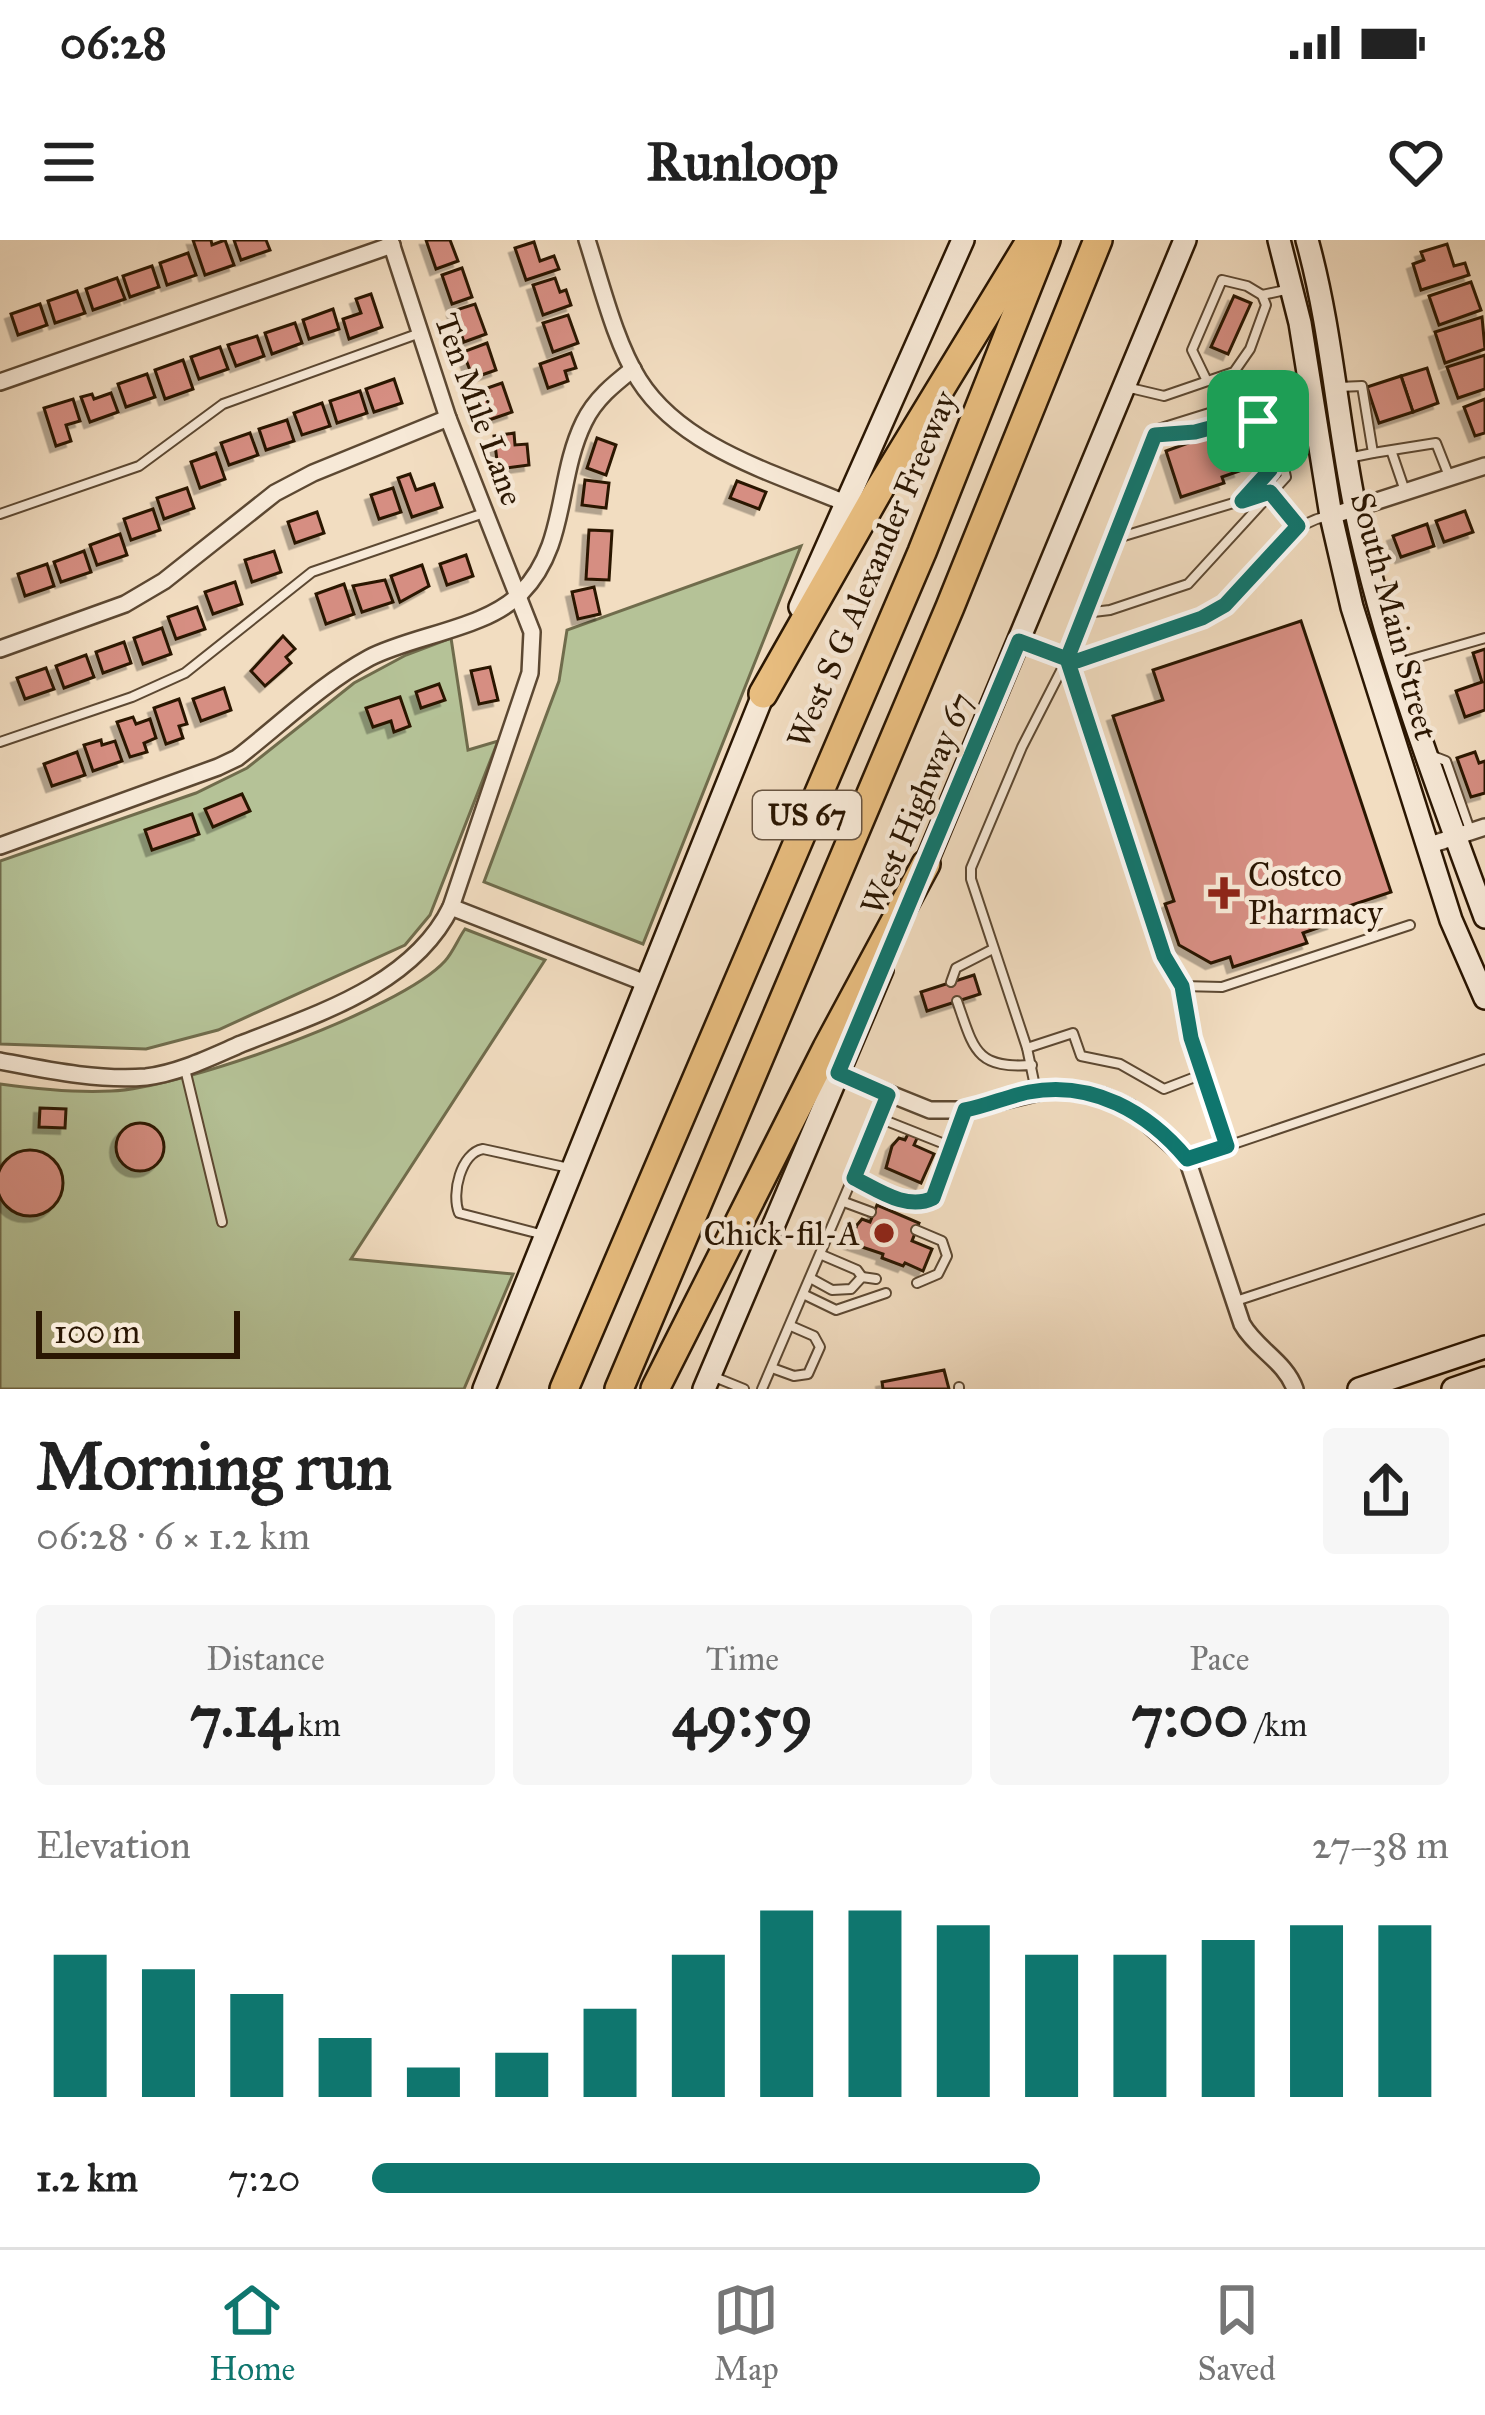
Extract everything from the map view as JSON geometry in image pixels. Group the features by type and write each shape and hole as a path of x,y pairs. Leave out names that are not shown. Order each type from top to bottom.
{"highway":[{"path":"763,694 1030,240"},
{"name":"West S G Alexander Freeway","path":"564,1389 922,552 1046,240"},
{"name":"US 67","path":"619,1389 950,607 1098,240"},
{"path":"656,1389 827,1048 926,864"}],"main road":[{"path":"484,1389 763,694 963,240"},
{"name":"West Highway 67","path":"706,1382 1185,240"},
{"name":"South Main Street","path":"1279,240 1293,289 1331,516 1352,608 1451,920 1485,998"},
{"name":"South Main Street","path":"1307,240 1318,281 1355,510 1397,664 1430,755 1471,831 1485,916"},
{"path":"1293,289 1318,281"},
{"path":"1372,671 1397,664"},
{"path":"1359,1389 1485,1347"}],"street":[{"path":"587,240 633,369 662,410 723,451 845,502"},
{"path":"0,382 391,242"},
{"name":"Ten Mile Lane","path":"0,1061 118,1077 149,1077 185,1067 338,1006 412,958 437,935 451,908 530,673 532,632 448,418 391,242"},
{"path":"0,846 237,758 373,656 474,620 519,596 551,552 585,418 605,391 633,369"},
{"path":"0,649 125,604 164,581 274,493 448,418"},
{"path":"1331,516 1485,466"},
{"path":"1427,846 1471,831"},
{"path":"451,908 648,984"},
{"path":"838,1073 930,1111 965,1110 1036,1091 1078,1092 1130,1108 1187,1159 1251,1340 1278,1362 1295,1389"}],"lane":[{"path":"1208,381 1192,350 1222,280 1262,295 1293,289"},
{"path":"1125,387 1164,396 1234,371 1250,349 1265,305 1262,295"},
{"path":"0,514 139,466 223,404 420,333"},
{"path":"1337,388 1361,385 1373,453"},
{"path":"1036,1091 970,868 1022,747 1067,659 1085,613 1114,539 1155,435 1158,429 1251,400 1274,417 1286,477 1188,584 1110,610 1085,613"},
{"path":"1155,435 1258,421 1270,470 1242,501"},
{"path":"1348,458 1436,442 1450,478"},
{"path":"1392,453 1405,493"},
{"path":"1270,492 1298,526"},
{"path":"1114,539 1270,492"},
{"path":"0,742 132,698 185,673 312,572 484,513"},
{"path":"1019,641 1077,661 1202,618 1225,605 1298,526 1331,516"},
{"path":"1397,664 1485,638"},
{"path":"1067,659 1164,956 1182,986 1191,1038 1227,1146"},
{"path":"1182,986 1222,987 1411,925"},
{"path":"951,982 956,968 993,949"},
{"path":"958,1001 974,1050 1005,1067 1032,1065"},
{"path":"1027,1048 1073,1033 1081,1055 1120,1064 1164,1089 1203,1074"},
{"path":"1187,1159 1485,1059"},
{"path":"185,1067 222,1222"},
{"path":"762,1389 888,1095"},
{"path":"854,1178 907,1203 920,1205 933,1198 965,1110"},
{"path":"879,1118 952,1147"},
{"path":"545,1236 459,1213 455,1203 466,1157 483,1149 573,1168"},
{"path":"844,1202 872,1212"},
{"path":"1235,1301 1485,1219"},
{"path":"916,1230 942,1241 947,1256 938,1274 917,1283"},
{"path":"822,1255 857,1270 862,1277 876,1279"},
{"path":"812,1279 832,1290 851,1289 862,1277"},
{"path":"805,1295 836,1310 886,1293"},
{"path":"772,1368 794,1376 808,1374 817,1363 820,1347 814,1336 791,1326"},
{"path":"706,1382 744,1389"}],"green space":[{"path":"801,546 643,944 484,882 559,681 567,630"},
{"path":"451,638 468,750 498,741 430,915 405,945 218,1030 146,1049 0,1044 0,861 196,793 247,768 354,683"},
{"path":"465,929 545,960 351,1259 513,1274 464,1389 0,1389 0,1084 111,1091 235,1062 338,1023 421,981 445,961"}],"building":[{"path":"193,240 211,240 212,245 225,240 234,265 205,275"},
{"path":"234,240 266,240 270,250 241,260"},
{"path":"426,240 450,240 458,261 436,269"},
{"path":"534,242 540,261 554,256 559,269 526,280 515,248"},
{"path":"1447,244 1454,266 1465,263 1469,275 1421,290 1413,264 1424,260 1421,252"},
{"path":"188,253 196,275 167,285 160,263"},
{"path":"152,266 159,287 130,297 123,276"},
{"path":"462,268 472,297 452,304 442,275"},
{"path":"117,278 125,299 93,310 86,289"},
{"path":"555,278 571,305 543,315 533,285"},
{"path":"1471,282 1481,310 1439,325 1429,296"},
{"path":"77,291 85,313 55,323 48,301"},
{"path":"371,294 382,327 349,339 343,319 361,313 356,299"},
{"path":"1234,296 1251,303 1228,354 1211,347"},
{"path":"40,304 47,325 18,335 11,314"},
{"path":"475,304 486,334 464,342 453,311"},
{"path":"333,309 339,329 309,339 303,320"},
{"path":"568,315 578,343 553,352 543,323"},
{"path":"1482,317 1485,349 1445,363 1435,332"},
{"path":"295,323 302,343 272,354 265,333"},
{"path":"257,336 264,356 236,366 228,345"},
{"path":"487,343 496,370 473,378 463,352"},
{"path":"220,347 228,369 199,379 191,357"},
{"path":"571,353 576,368 565,371 568,381 548,388 540,364"},
{"path":"1485,355 1485,389 1458,398 1447,367"},
{"path":"183,360 193,389 165,399 155,370"},
{"path":"1427,368 1438,403 1413,412 1401,376"},
{"path":"147,374 155,397 126,407 118,384"},
{"path":"1401,376 1413,412 1379,423 1367,387"},
{"path":"394,379 402,403 374,412 366,389"},
{"path":"502,383 512,412 489,420 479,391"},
{"path":"360,391 367,413 337,423 330,401"},
{"path":"111,393 118,412 90,422 81,397 92,394 94,399"},
{"path":"73,399 80,421 66,425 71,441 56,446 44,408"},
{"path":"1485,399 1485,433 1475,436 1464,407"},
{"path":"322,403 330,426 302,435 294,413"},
{"path":"287,420 294,441 266,450 259,429"},
{"path":"1219,420 1223,432 1243,425 1249,444 1242,447 1247,460 1236,464 1239,471 1222,477 1224,483 1181,497 1166,451 1205,437 1202,426"},
{"path":"250,433 258,455 229,465 221,443"},
{"path":"514,433 515,445 527,444 529,465 498,469 494,436"},
{"path":"597,438 616,445 606,475 587,468"},
{"path":"216,453 225,479 200,488 191,462"},
{"path":"410,474 416,490 434,484 442,507 412,517 398,478"},
{"path":"585,480 609,483 606,508 582,505"},
{"path":"737,481 766,492 759,509 730,498"},
{"path":"187,488 194,508 164,519 157,498"},
{"path":"393,488 401,512 379,519 371,495"},
{"path":"153,509 160,530 131,540 124,519"},
{"path":"1465,511 1473,532 1444,542 1436,521"},
{"path":"317,512 324,533 295,543 288,522"},
{"path":"1427,524 1434,546 1401,557 1393,536"},
{"path":"589,530 612,531 609,580 586,579"},
{"path":"120,534 127,555 97,565 90,545"},
{"path":"84,551 91,572 61,582 54,562"},
{"path":"274,551 281,572 252,582 245,560"},
{"path":"466,555 473,576 447,585 440,564"},
{"path":"47,564 54,586 25,596 18,574"},
{"path":"422,565 429,586 400,602 391,576"},
{"path":"385,580 393,602 362,612 353,586"},
{"path":"235,582 242,604 213,614 205,592"},
{"path":"344,584 354,614 326,624 316,594"},
{"path":"594,587 600,614 578,619 572,592"},
{"path":"197,607 205,629 176,639 168,617"},
{"path":"1301,621 1391,892 1328,913 1332,923 1303,933 1307,943 1233,967 1230,957 1211,963 1179,945 1165,904 1174,901 1113,716 1163,700 1153,670"},
{"path":"162,628 171,654 143,664 134,638"},
{"path":"283,636 295,649 286,657 291,663 265,686 251,671"},
{"path":"124,642 131,663 103,673 96,652"},
{"path":"1485,649 1485,710 1465,717 1456,691 1482,682 1473,653"},
{"path":"86,655 94,677 64,688 56,666"},
{"path":"490,667 498,700 479,704 471,671"},
{"path":"46,668 54,689 25,699 17,678"},
{"path":"439,684 445,700 421,708 416,692"},
{"path":"224,688 231,710 201,721 193,699"},
{"path":"400,697 410,726 394,732 391,721 373,727 366,708"},
{"path":"179,699 187,724 179,726 183,738 166,744 154,708"},
{"path":"133,717 136,724 150,719 156,738 144,743 147,752 130,757 117,722"},
{"path":"101,740 102,745 115,741 122,761 93,771 84,745"},
{"path":"77,752 85,775 52,786 44,764"},
{"path":"1475,752 1479,763 1485,761 1485,793 1471,797 1457,758"},
{"path":"242,794 250,811 213,827 205,809"},
{"path":"192,814 199,834 152,850 145,830"},
{"path":"974,975 980,994 927,1011 921,992"},
{"path":"40,1108 66,1109 65,1128 39,1127"},
{"path":"140,1123 157,1130 164,1147 157,1164 140,1171 123,1164 116,1147 123,1130"},
{"path":"909,1132 918,1136 914,1145 934,1154 921,1183 886,1168 892,1146 899,1138 905,1140"},
{"path":"18,1153 42,1153 60,1171 60,1195 42,1213 18,1213 0,1195 0,1171"},
{"name":"Chick-fil-A","path":"877,1205 919,1223 912,1241 932,1249 923,1271 850,1243 857,1225 862,1219 870,1222"},
{"path":"944,1370 949,1389 883,1389 882,1382"}],"place":[{"name":"Costco Pharmacy","path":"1224,893"},
{"name":"Chick-fil-A","path":"884,1233"}],"route":[{"path":"1258,421 1155,435 1067,659 1019,641 838,1073 888,1095 854,1178 920,1205 933,1198 965,1110 1052,1089 1103,1096 1130,1108 1187,1159 1227,1146 1191,1038 1182,986 1164,956 1067,659 1077,661 1202,618 1225,605 1298,526 1270,492 1242,501 1270,470 1258,421"}]}
